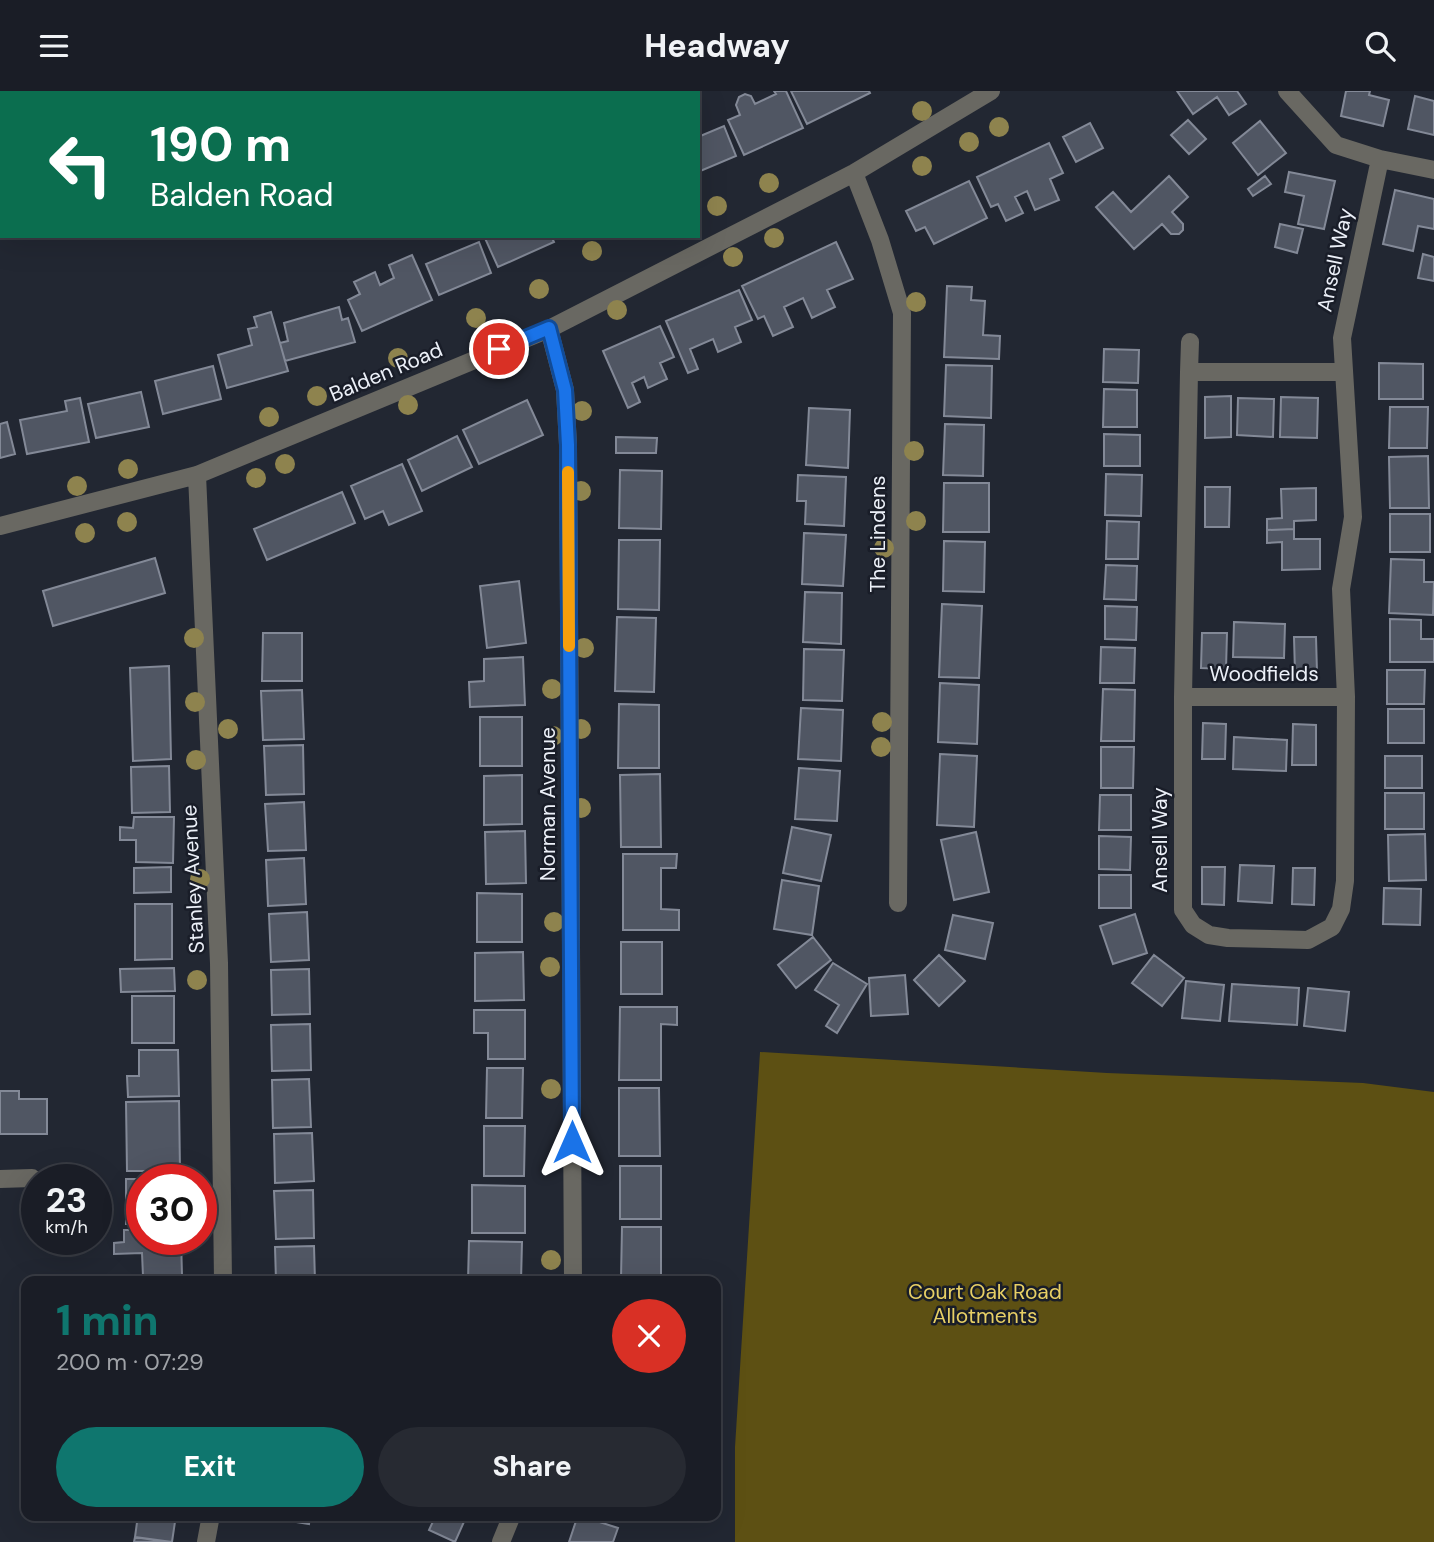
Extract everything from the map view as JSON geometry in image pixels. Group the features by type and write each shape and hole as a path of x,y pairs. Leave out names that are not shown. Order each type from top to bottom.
{"street":[{"name":"Balden Road","path":"0,526 197,475 549,328 854,173 991,91"},
{"path":"1287,91 1336,145 1380,159 1434,170"},
{"name":"Ansell Way","path":"1190,342 1183,697 1183,910 1193,925 1209,935 1308,940 1332,927 1341,909 1345,881 1346,697 1341,589 1353,517 1342,338 1380,159"},
{"name":"The Lindens","path":"854,173 880,240 902,313 898,903"},
{"name":"Norman Avenue","path":"549,328 565,390 568,445 573,1276"},
{"path":"1189,372 1344,372"},
{"name":"Stanley Avenue","path":"197,475 219,963 223,1276"},
{"name":"Woodfields","path":"1183,697 1346,697"},
{"path":"0,1179 21,1178"},
{"path":"206,1542 210,1521"},
{"path":"501,1542 510,1521"}],"green space":[{"name":"Court Oak Road Allotments","path":"760,1052 1107,1073 1363,1083 1434,1092 1434,1542 735,1542 735,1447"}],"building":[{"path":"774,91 786,91 803,128 744,155 728,120 740,115 736,105 739,97 745,94 751,96 755,104 776,94"},
{"path":"791,91 869,91 870,93 807,124"},
{"path":"1177,91 1237,91 1246,104 1229,115 1217,97 1193,114"},
{"path":"1346,91 1370,91 1369,95 1389,100 1383,126 1341,116"},
{"path":"1415,96 1434,101 1434,135 1408,129"},
{"path":"1188,120 1206,139 1189,154 1171,135"},
{"path":"1260,121 1286,153 1258,175 1233,143"},
{"path":"1090,123 1103,148 1076,162 1063,137"},
{"path":"724,126 736,156 700,171 700,136"},
{"path":"1049,143 1063,173 1050,179 1059,200 1035,210 1027,191 1015,197 1023,213 1006,221 998,204 991,207 977,177"},
{"path":"1289,172 1335,181 1324,229 1298,224 1304,196 1285,192"},
{"path":"1169,176 1188,197 1172,212 1183,224 1183,230 1179,234 1171,234 1162,224 1134,249 1096,207 1113,192 1131,212"},
{"path":"1265,176 1271,184 1253,196 1248,189"},
{"path":"969,181 987,218 934,244 925,227 916,231 906,211"},
{"path":"1395,190 1434,199 1434,229 1418,226 1413,251 1383,244"},
{"path":"1280,224 1303,229 1297,253 1275,247"},
{"path":"485,238 552,238 554,242 498,267"},
{"path":"479,242 491,273 439,295 426,264"},
{"path":"836,242 853,279 827,290 835,307 812,318 803,298 784,307 793,327 773,336 764,316 758,319 742,286"},
{"path":"1423,254 1434,257 1434,281 1418,278"},
{"path":"412,255 432,300 362,331 348,300 360,294 354,282 375,272 380,285 394,278 389,265"},
{"path":"947,286 972,287 971,300 985,301 983,335 1000,336 999,359 944,357"},
{"path":"739,290 752,320 735,327 741,342 718,352 713,339 690,349 698,369 688,373 666,321"},
{"path":"339,307 342,320 348,318 355,342 285,361 280,343 288,341 284,323"},
{"path":"271,312 288,371 227,388 218,355 252,345 248,329 257,327 254,317"},
{"path":"660,326 674,357 660,363 667,379 648,388 644,377 632,383 640,402 628,408 603,351"},
{"path":"1104,349 1139,350 1138,383 1103,382"},
{"path":"1379,363 1423,364 1423,399 1379,399"},
{"path":"946,365 992,366 991,418 944,416"},
{"path":"213,366 221,399 163,414 155,381"},
{"path":"1104,389 1137,390 1137,427 1103,427"},
{"path":"141,392 149,427 96,438 88,404"},
{"path":"1231,396 1231,437 1205,438 1205,397"},
{"path":"1281,397 1318,398 1317,438 1280,437"},
{"path":"80,398 89,442 27,454 20,420 67,411 65,401"},
{"path":"1238,398 1274,399 1273,437 1237,435"},
{"path":"527,400 543,435 479,464 463,430"},
{"path":"1390,407 1428,407 1427,448 1389,448"},
{"path":"809,408 850,410 848,468 806,465"},
{"path":"7,422 15,454 0,458 0,424"},
{"path":"945,424 984,425 983,476 943,475"},
{"path":"1104,434 1140,435 1140,466 1104,466"},
{"path":"457,436 472,467 422,491 408,460"},
{"path":"616,437 657,438 656,453 616,453"},
{"path":"1428,456 1429,508 1390,508 1389,457"},
{"path":"402,464 422,511 389,525 383,511 365,519 351,486"},
{"path":"620,470 662,471 661,529 619,528"},
{"path":"1106,474 1142,475 1141,516 1105,515"},
{"path":"798,475 846,477 844,526 805,524 806,501 797,501"},
{"path":"944,483 989,483 989,532 943,532"},
{"path":"1205,487 1230,487 1229,527 1205,527"},
{"path":"1316,488 1316,520 1294,521 1294,529 1267,530 1267,519 1282,518 1281,489"},
{"path":"342,492 355,523 267,560 254,529"},
{"path":"1390,514 1430,514 1430,552 1390,552"},
{"path":"1107,521 1139,522 1138,559 1106,559"},
{"path":"1294,529 1294,539 1320,539 1320,569 1282,570 1282,542 1267,543 1267,530"},
{"path":"804,533 846,535 843,586 802,584"},
{"path":"619,540 660,540 659,610 618,609"},
{"path":"944,541 985,542 984,592 943,591"},
{"path":"155,558 165,593 53,626 43,591"},
{"path":"1391,559 1424,560 1424,582 1434,582 1433,615 1389,613"},
{"path":"1106,565 1137,566 1136,600 1104,599"},
{"path":"519,581 526,643 487,648 480,586"},
{"path":"805,592 842,593 841,644 803,642"},
{"path":"942,604 982,606 979,678 939,677"},
{"path":"1105,606 1137,607 1136,640 1105,639"},
{"path":"617,617 656,618 654,692 615,691"},
{"path":"1390,619 1421,620 1421,639 1434,639 1434,662 1390,662"},
{"path":"1234,622 1285,624 1284,658 1233,657"},
{"path":"263,633 302,633 302,681 262,681"},
{"path":"1202,633 1227,633 1226,669 1201,668"},
{"path":"1294,637 1316,637 1317,672 1295,673"},
{"path":"1101,647 1135,648 1134,683 1100,683"},
{"path":"804,649 844,650 842,701 803,700"},
{"path":"523,657 525,705 470,707 469,682 484,681 484,659"},
{"path":"169,666 171,759 133,761 130,668"},
{"path":"1387,670 1425,670 1424,704 1387,704"},
{"path":"940,683 979,685 977,744 938,742"},
{"path":"1103,689 1135,690 1134,741 1101,741"},
{"path":"302,690 304,739 263,740 261,691"},
{"path":"619,704 659,705 659,768 618,768"},
{"path":"801,708 843,710 841,761 798,759"},
{"path":"1388,709 1424,709 1424,743 1388,743"},
{"path":"480,717 522,717 522,766 480,766"},
{"path":"1203,723 1226,724 1225,759 1202,759"},
{"path":"1293,724 1316,725 1316,765 1292,765"},
{"path":"1234,737 1287,740 1286,771 1233,769"},
{"path":"303,745 304,794 266,795 264,746"},
{"path":"1101,747 1134,747 1133,788 1101,788"},
{"path":"940,754 977,756 974,827 937,825"},
{"path":"1385,756 1422,756 1422,788 1385,788"},
{"path":"169,766 170,812 132,813 131,767"},
{"path":"799,768 840,771 837,821 795,819"},
{"path":"660,774 661,847 621,847 620,775"},
{"path":"522,775 522,824 484,825 484,776"},
{"path":"1385,793 1424,793 1424,829 1385,829"},
{"path":"1100,795 1131,795 1131,830 1099,830"},
{"path":"304,802 306,850 268,851 265,804"},
{"path":"134,817 174,817 173,863 136,862 136,840 120,840 120,827 133,828"},
{"path":"792,827 831,835 821,881 783,873"},
{"path":"525,831 526,883 486,884 485,832"},
{"path":"976,832 989,892 954,900 941,840"},
{"path":"1425,834 1426,880 1389,881 1388,835"},
{"path":"1099,836 1131,837 1130,870 1099,869"},
{"path":"623,854 677,854 676,868 661,868 661,909 679,910 679,930 623,930"},
{"path":"304,858 306,904 268,906 266,860"},
{"path":"1240,865 1274,866 1272,903 1238,901"},
{"path":"171,867 171,892 134,893 134,868"},
{"path":"1202,867 1225,867 1224,905 1202,904"},
{"path":"1293,868 1315,868 1314,905 1292,904"},
{"path":"1099,875 1131,875 1131,908 1099,908"},
{"path":"782,880 819,886 812,935 774,929"},
{"path":"1384,888 1421,889 1420,925 1383,924"},
{"path":"477,893 522,894 522,942 477,942"},
{"path":"135,904 172,904 172,959 135,960"},
{"path":"307,912 309,960 271,962 269,914"},
{"path":"1135,914 1147,953 1113,964 1100,926"},
{"path":"953,915 993,923 985,959 945,950"},
{"path":"813,937 831,960 796,988 778,965"},
{"path":"621,942 662,942 662,994 621,994"},
{"path":"523,952 524,1000 475,1001 475,953"},
{"path":"939,955 965,981 939,1006 914,980"},
{"path":"1154,955 1184,978 1162,1006 1132,983"},
{"path":"833,963 867,984 837,1033 826,1026 839,1005 815,990"},
{"path":"174,968 175,991 121,992 120,969"},
{"path":"309,969 310,1014 272,1015 271,970"},
{"path":"905,975 908,1014 871,1016 869,978"},
{"path":"1186,981 1224,985 1220,1021 1182,1018"},
{"path":"1232,984 1299,988 1297,1025 1229,1021"},
{"path":"1308,988 1349,992 1345,1031 1304,1026"},
{"path":"132,996 174,996 174,1043 132,1043"},
{"path":"620,1007 677,1007 677,1025 661,1024 661,1080 619,1080"},
{"path":"474,1010 525,1010 525,1059 488,1059 488,1033 474,1033"},
{"path":"310,1024 311,1070 272,1071 271,1025"},
{"path":"139,1050 178,1050 179,1096 128,1097 127,1076 139,1076"},
{"path":"487,1068 523,1068 522,1118 486,1118"},
{"path":"309,1079 311,1127 273,1128 272,1080"},
{"path":"619,1088 659,1088 660,1156 619,1156"},
{"path":"0,1091 19,1091 19,1099 47,1099 47,1134 0,1134"},
{"path":"179,1101 180,1164 127,1164 126,1102"},
{"path":"484,1126 525,1126 524,1176 484,1176"},
{"path":"312,1133 314,1181 275,1183 274,1134"},
{"path":"620,1166 661,1166 661,1219 620,1219"},
{"path":"472,1185 525,1186 525,1233 472,1233"},
{"path":"313,1190 314,1238 276,1239 274,1191"},
{"path":"622,1227 661,1227 661,1276 621,1276"},
{"path":"126,1230 126,1254 114,1254 114,1243 124,1242"},
{"path":"469,1241 522,1242 521,1276 468,1276"},
{"path":"314,1246 315,1276 276,1276 275,1247"},
{"path":"142,1255 181,1255 182,1275 143,1276"},
{"path":"137,1521 175,1521 172,1542 135,1537"},
{"path":"433,1521 464,1521 455,1542 429,1530"},
{"path":"576,1521 596,1521 618,1528 613,1542 569,1542"},
{"path":"135,1537 166,1542 134,1542"}],"slow traffic":[{"path":"568,472 569,646"}],"route":[{"path":"499,349 549,328 565,390 568,445 572,1142"}]}
